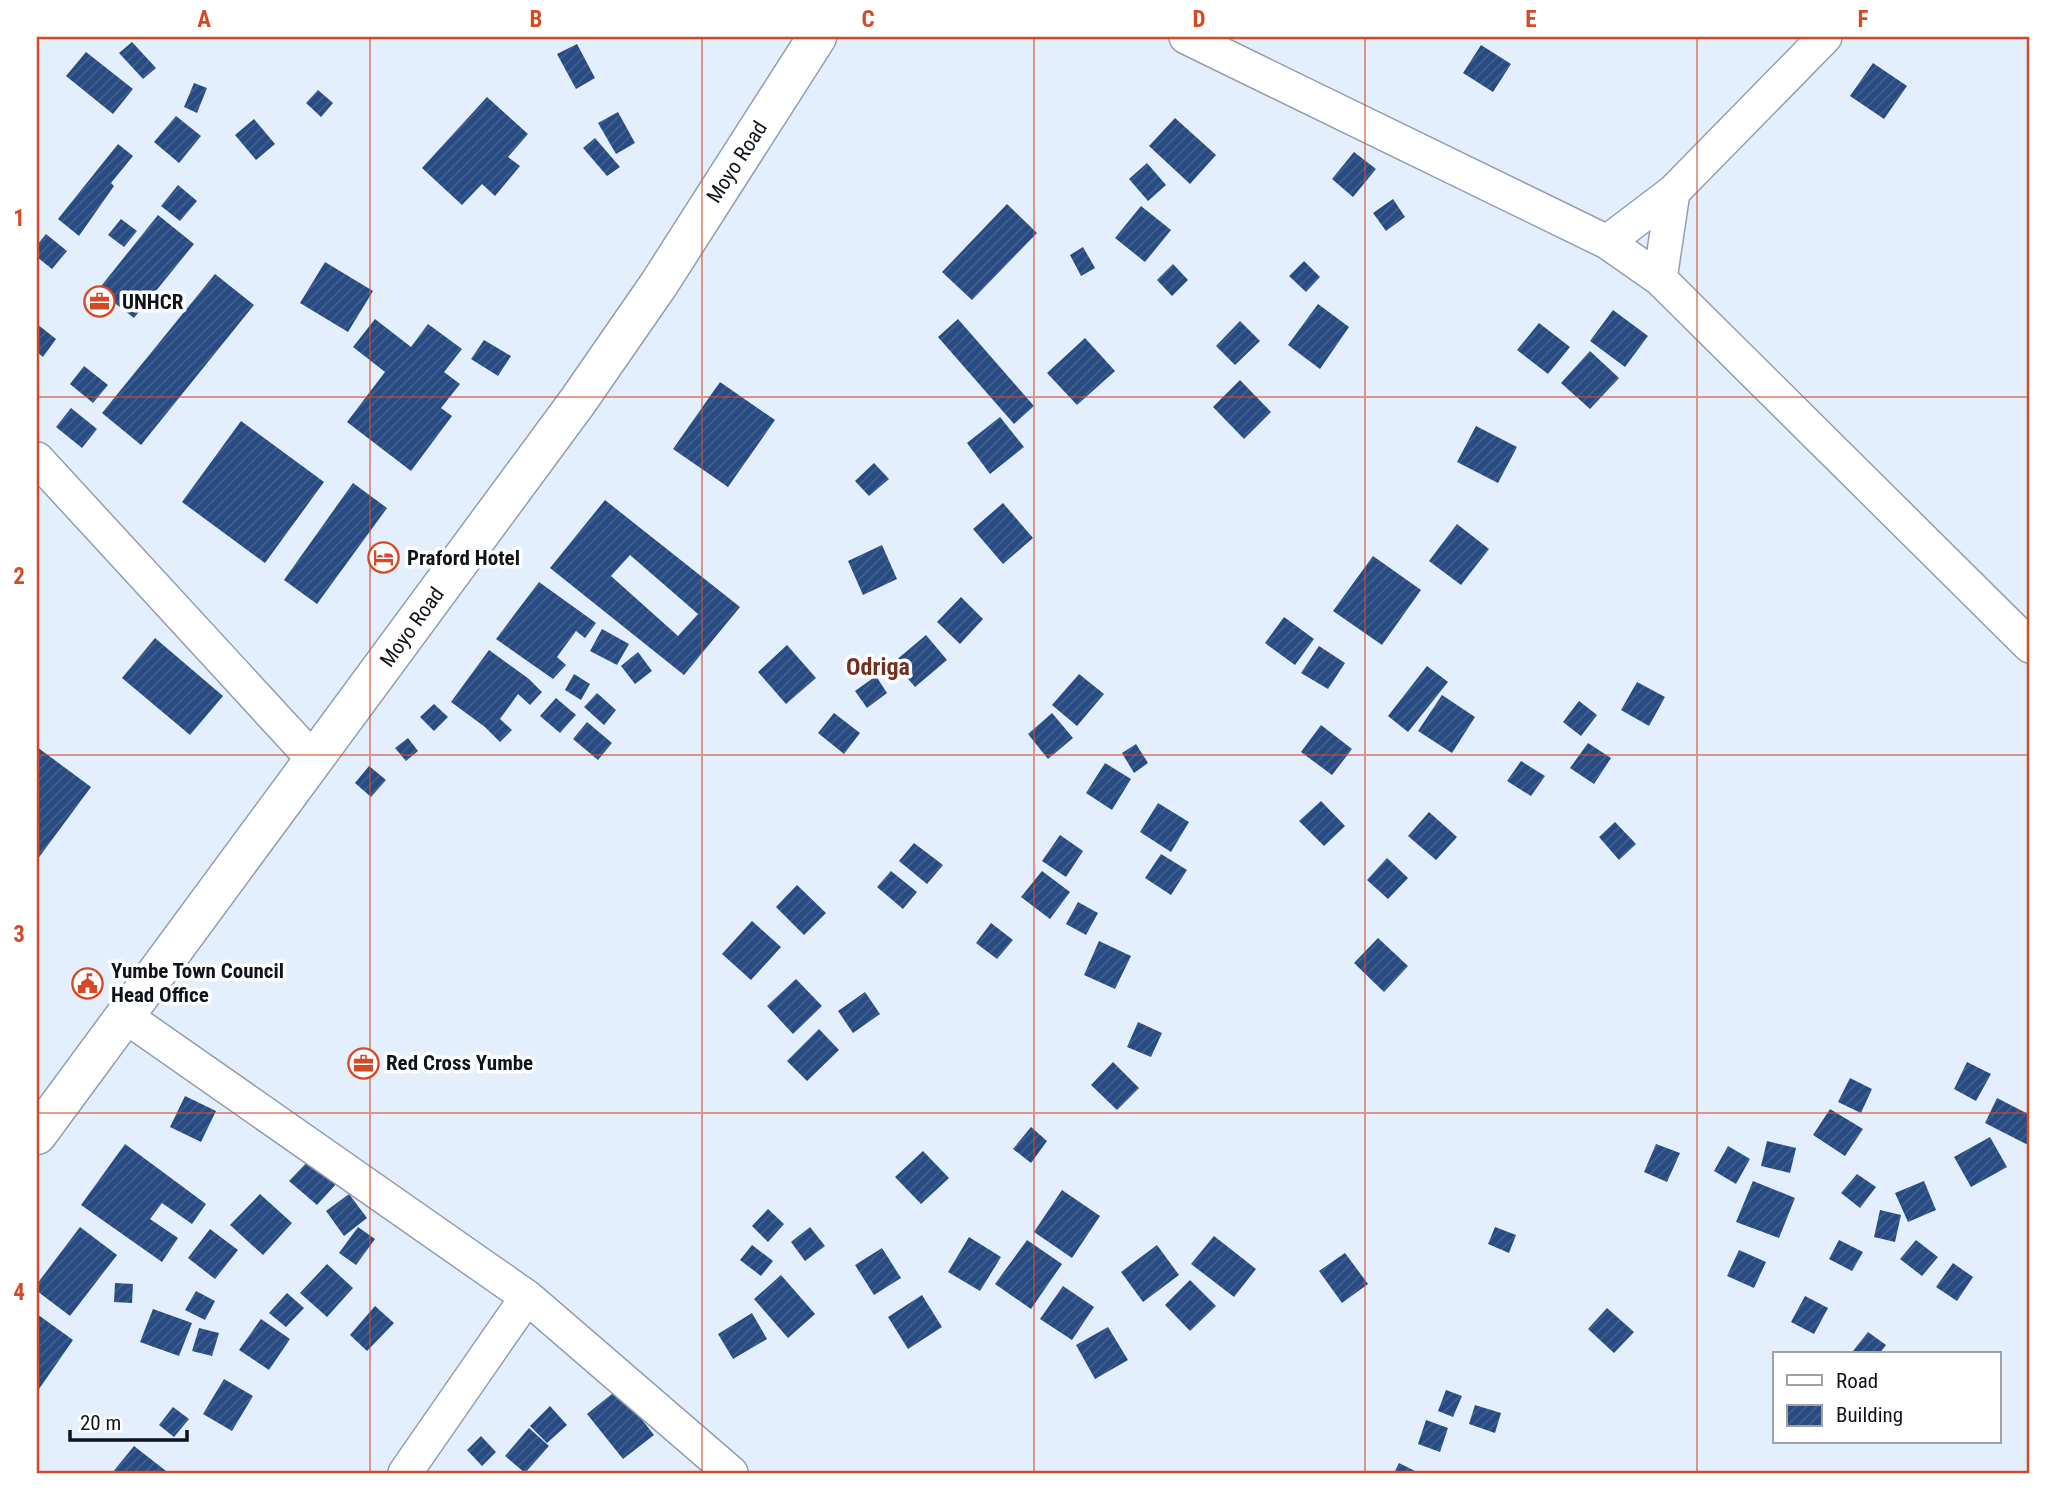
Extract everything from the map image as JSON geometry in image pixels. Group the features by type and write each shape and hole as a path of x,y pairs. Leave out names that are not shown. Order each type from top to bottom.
{"main road":[{"name":"Moyo Road","path":"37,1135 585,390 659,284 817,37"}],"street":[{"path":"1186,37 1607,242 1660,279 2030,646"},
{"path":"1607,242 1674,192 1825,37"},
{"path":"1660,279 1674,192"},
{"path":"37,459 314,760"},
{"path":"125,1016 527,1297 730,1473"},
{"path":"405,1473 527,1297"}],"building":[{"path":"132,42 156,68 143,79 119,53"},
{"path":"577,44 595,78 576,89 557,54"},
{"path":"1481,45 1511,64 1493,92 1463,73"},
{"path":"86,52 133,89 113,114 66,76"},
{"path":"1873,63 1907,86 1884,119 1850,96"},
{"path":"194,83 207,88 197,113 184,107"},
{"path":"318,90 333,103 321,117 306,103"},
{"path":"487,97 528,134 508,157 520,166 495,196 482,184 462,205 422,168"},
{"path":"618,112 635,143 616,154 598,123"},
{"path":"176,116 201,136 179,163 154,142"},
{"path":"1175,118 1216,155 1190,184 1149,146"},
{"path":"254,119 275,144 256,160 235,135"},
{"path":"595,138 620,167 607,176 583,148"},
{"path":"118,144 133,156 111,183 114,186 79,236 58,219"},
{"path":"1354,152 1376,169 1353,197 1332,179"},
{"path":"1147,163 1166,185 1148,201 1129,179"},
{"path":"178,185 197,201 180,221 161,206"},
{"path":"1393,199 1405,217 1386,231 1373,213"},
{"path":"1007,204 1037,233 972,300 942,272"},
{"path":"1141,206 1171,230 1145,262 1115,238"},
{"path":"158,215 194,244 134,318 98,290"},
{"path":"121,219 137,231 124,247 108,235"},
{"path":"46,234 67,251 52,269 37,257 37,245"},
{"path":"1083,247 1095,268 1081,276 1070,255"},
{"path":"1304,261 1320,277 1306,292 1289,276"},
{"path":"325,262 373,291 348,332 300,303"},
{"path":"1173,264 1188,280 1172,296 1157,280"},
{"path":"215,274 254,305 141,445 102,413"},
{"path":"1318,304 1349,327 1320,369 1288,345"},
{"path":"1613,310 1648,336 1625,367 1590,341"},
{"path":"375,319 411,347 428,324 462,349 444,372 460,384 441,408 452,416 411,471 347,422 385,372 353,347"},
{"path":"958,319 1034,406 1014,424 938,337"},
{"path":"1240,321 1260,341 1235,365 1216,346"},
{"path":"1539,323 1570,347 1548,374 1517,350"},
{"path":"37,324 56,339 43,357 37,352"},
{"path":"1085,338 1115,371 1077,405 1047,373"},
{"path":"484,340 511,356 498,376 471,359"},
{"path":"1590,351 1619,378 1590,409 1561,383"},
{"path":"84,366 108,385 93,403 70,384"},
{"path":"1240,380 1271,412 1244,439 1213,407"},
{"path":"720,382 775,420 728,487 673,449"},
{"path":"71,408 97,429 82,448 56,427"},
{"path":"1000,417 1024,447 990,474 967,443"},
{"path":"241,421 324,482 265,563 182,502"},
{"path":"1476,426 1517,447 1498,483 1457,462"},
{"path":"874,463 889,479 869,496 855,481"},
{"path":"353,483 387,508 317,604 284,580"},
{"path":"605,500 740,607 684,675 550,568","holes":["630,555 698,614 678,636 611,576"]},
{"path":"1003,503 1033,538 1003,564 973,529"},
{"path":"1457,524 1489,549 1461,585 1429,561"},
{"path":"882,545 897,579 863,595 848,561"},
{"path":"1373,556 1421,590 1382,645 1333,611"},
{"path":"539,582 596,623 585,638 576,631 557,657 566,665 553,679 496,639"},
{"path":"961,597 983,619 960,644 937,622"},
{"path":"1284,617 1314,639 1295,665 1265,643"},
{"path":"602,629 629,644 617,665 590,651"},
{"path":"926,635 947,660 915,687 894,662"},
{"path":"155,638 223,696 190,735 122,678"},
{"path":"787,645 816,678 786,704 758,672"},
{"path":"1319,646 1345,663 1328,689 1301,673"},
{"path":"489,650 529,679 542,692 530,705 518,694 500,719 512,730 500,742 485,727 451,702"},
{"path":"638,652 652,671 635,684 621,666"},
{"path":"1427,666 1448,682 1408,732 1388,716"},
{"path":"574,674 590,684 581,700 565,690"},
{"path":"1079,674 1104,694 1077,726 1052,705"},
{"path":"876,676 887,693 867,708 855,691"},
{"path":"1637,682 1665,697 1649,726 1621,710"},
{"path":"597,693 616,710 604,725 584,707"},
{"path":"1442,695 1475,717 1452,753 1418,731"},
{"path":"556,698 576,715 560,733 540,716"},
{"path":"1579,701 1597,715 1581,736 1563,722"},
{"path":"434,704 448,717 434,731 420,717"},
{"path":"834,713 860,733 844,754 818,733"},
{"path":"1052,713 1073,738 1048,759 1028,734"},
{"path":"587,722 612,743 598,760 573,739"},
{"path":"1321,725 1352,749 1332,775 1301,752"},
{"path":"408,738 418,751 406,761 395,748"},
{"path":"1588,743 1611,758 1594,784 1570,768"},
{"path":"1136,744 1148,763 1134,773 1122,753"},
{"path":"37,747 91,787 37,860"},
{"path":"1521,761 1545,776 1531,796 1507,781"},
{"path":"1105,763 1131,779 1112,810 1086,793"},
{"path":"369,766 386,780 371,797 355,783"},
{"path":"1321,801 1345,826 1324,846 1299,821"},
{"path":"1158,803 1189,822 1171,852 1140,832"},
{"path":"1429,812 1457,837 1436,860 1408,836"},
{"path":"1615,822 1636,844 1619,860 1599,837"},
{"path":"1060,835 1083,851 1066,877 1042,861"},
{"path":"914,843 943,865 927,884 899,861"},
{"path":"1161,854 1187,870 1171,895 1145,878"},
{"path":"1387,858 1408,878 1388,899 1367,880"},
{"path":"891,871 917,892 903,909 877,887"},
{"path":"1042,871 1070,892 1050,919 1021,897"},
{"path":"797,885 826,913 804,935 776,907"},
{"path":"1078,902 1098,913 1086,935 1066,924"},
{"path":"752,921 781,947 751,980 722,954"},
{"path":"991,923 1013,940 997,959 976,943"},
{"path":"1378,938 1408,966 1384,992 1354,963"},
{"path":"1099,941 1131,956 1115,989 1084,975"},
{"path":"796,979 822,1006 793,1034 767,1006"},
{"path":"865,992 880,1014 853,1033 838,1011"},
{"path":"1138,1022 1162,1033 1151,1057 1127,1047"},
{"path":"819,1029 839,1050 807,1081 787,1061"},
{"path":"1113,1062 1139,1088 1117,1110 1091,1085"},
{"path":"1967,1062 1991,1074 1976,1101 1954,1089"},
{"path":"1850,1078 1872,1089 1861,1113 1838,1102"},
{"path":"185,1096 216,1111 201,1142 170,1127"},
{"path":"1997,1098 2030,1115 2030,1146 1985,1123"},
{"path":"1830,1109 1863,1129 1845,1156 1813,1135"},
{"path":"1031,1127 1047,1141 1031,1163 1013,1149"},
{"path":"1990,1137 2007,1167 1971,1187 1954,1157"},
{"path":"1767,1141 1796,1148 1790,1173 1761,1166"},
{"path":"125,1144 206,1204 192,1224 162,1203 150,1219 178,1238 162,1262 81,1205"},
{"path":"1656,1144 1680,1153 1667,1182 1644,1172"},
{"path":"1728,1146 1750,1159 1736,1184 1714,1171"},
{"path":"923,1151 949,1178 921,1204 895,1177"},
{"path":"311,1158 338,1182 317,1205 289,1181"},
{"path":"1857,1174 1876,1187 1860,1208 1841,1193"},
{"path":"1753,1181 1795,1198 1779,1238 1736,1222"},
{"path":"1924,1181 1936,1210 1908,1222 1895,1193"},
{"path":"1062,1190 1100,1216 1072,1258 1034,1232"},
{"path":"260,1194 292,1223 263,1255 230,1225"},
{"path":"349,1194 367,1218 344,1236 326,1211"},
{"path":"768,1209 784,1224 768,1242 752,1226"},
{"path":"1880,1210 1901,1215 1895,1242 1874,1237"},
{"path":"80,1227 117,1255 70,1316 37,1291 37,1284"},
{"path":"358,1227 375,1239 356,1265 339,1253"},
{"path":"810,1227 825,1246 805,1261 791,1242"},
{"path":"1495,1227 1516,1235 1509,1253 1488,1244"},
{"path":"210,1229 238,1250 215,1279 188,1258"},
{"path":"1214,1236 1256,1269 1234,1297 1191,1264"},
{"path":"969,1237 1001,1257 980,1291 948,1272"},
{"path":"1027,1240 1062,1264 1031,1309 995,1284"},
{"path":"1839,1240 1863,1252 1852,1271 1829,1259"},
{"path":"1916,1240 1938,1257 1922,1276 1900,1259"},
{"path":"752,1245 773,1261 761,1276 740,1260"},
{"path":"1157,1245 1179,1275 1143,1302 1121,1272"},
{"path":"882,1248 901,1278 874,1295 855,1265"},
{"path":"1739,1250 1766,1262 1754,1288 1727,1276"},
{"path":"1345,1253 1368,1284 1342,1303 1319,1271"},
{"path":"1953,1263 1973,1277 1957,1301 1936,1287"},
{"path":"327,1264 353,1288 327,1317 300,1293"},
{"path":"781,1275 815,1314 788,1338 754,1299"},
{"path":"1190,1280 1216,1306 1190,1331 1165,1305"},
{"path":"115,1283 133,1284 132,1303 114,1302"},
{"path":"1063,1286 1094,1307 1072,1340 1040,1319"},
{"path":"196,1291 215,1301 205,1320 185,1310"},
{"path":"287,1293 304,1308 286,1327 269,1313"},
{"path":"922,1295 942,1327 908,1349 888,1317"},
{"path":"1805,1296 1828,1308 1814,1334 1791,1322"},
{"path":"375,1306 394,1323 367,1351 350,1335"},
{"path":"1607,1308 1634,1332 1614,1353 1588,1329"},
{"path":"153,1309 192,1323 179,1356 140,1342"},
{"path":"752,1313 767,1339 733,1359 718,1334"},
{"path":"37,1314 73,1340 37,1392"},
{"path":"261,1319 290,1339 269,1370 239,1350"},
{"path":"1108,1327 1128,1360 1095,1379 1076,1345"},
{"path":"199,1328 219,1333 212,1356 192,1351"},
{"path":"1868,1332 1886,1345 1881,1352 1853,1351"},
{"path":"224,1379 253,1396 232,1431 203,1414"},
{"path":"618,1389 654,1435 623,1459 587,1414"},
{"path":"1446,1390 1462,1396 1453,1417 1438,1411"},
{"path":"1475,1405 1501,1413 1495,1433 1469,1424"},
{"path":"550,1406 567,1425 547,1443 530,1426"},
{"path":"173,1407 189,1419 174,1437 159,1425"},
{"path":"1426,1420 1448,1428 1440,1452 1418,1444"},
{"path":"529,1428 549,1446 525,1473 505,1456"},
{"path":"481,1436 496,1452 482,1466 467,1450"},
{"path":"134,1446 166,1471 112,1473"},
{"path":"1399,1463 1419,1473 1394,1473"}],"place":[{"name":"UNHCR","path":"99,302"},
{"name":"Praford Hotel","path":"384,558"},
{"name":"Yumbe Town Council Head Office","path":"88,983"},
{"name":"Red Cross Yumbe","path":"363,1063"}],"district":[{"name":"Odriga","path":"878,667"}]}
